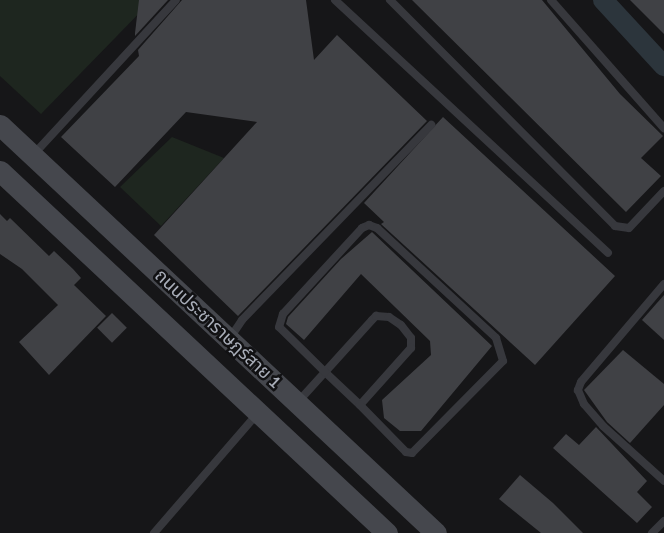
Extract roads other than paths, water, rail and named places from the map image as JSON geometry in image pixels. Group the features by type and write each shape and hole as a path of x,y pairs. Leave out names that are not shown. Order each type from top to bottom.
{"main road":[{"name":"ถนนประชาราษฎร์สาย 1","path":"0,125 436,533"},
{"name":"ถนนประชาราษฎร์สาย 1","path":"0,171 387,533"},
{"path":"262,417 284,415 292,399"},
{"path":"312,464 315,442 335,438"}],"lane":[{"path":"32,155 176,0"},
{"path":"335,0 608,253"},
{"path":"390,0 615,226 629,228 664,191"},
{"path":"551,0 664,128"},
{"path":"228,339 242,320 430,125"},
{"path":"374,226 496,338 503,361 412,453 406,452 360,405 325,372 278,322 362,228 374,226"},
{"path":"664,284 581,382 578,390 584,404 603,426 664,481"},
{"path":"292,399 325,372 376,316 389,317 401,325 411,338 411,348 360,405"},
{"path":"154,533 262,417"},
{"path":"652,533 664,521"}],"waterway":[{"path":"603,0 664,66"}]}
